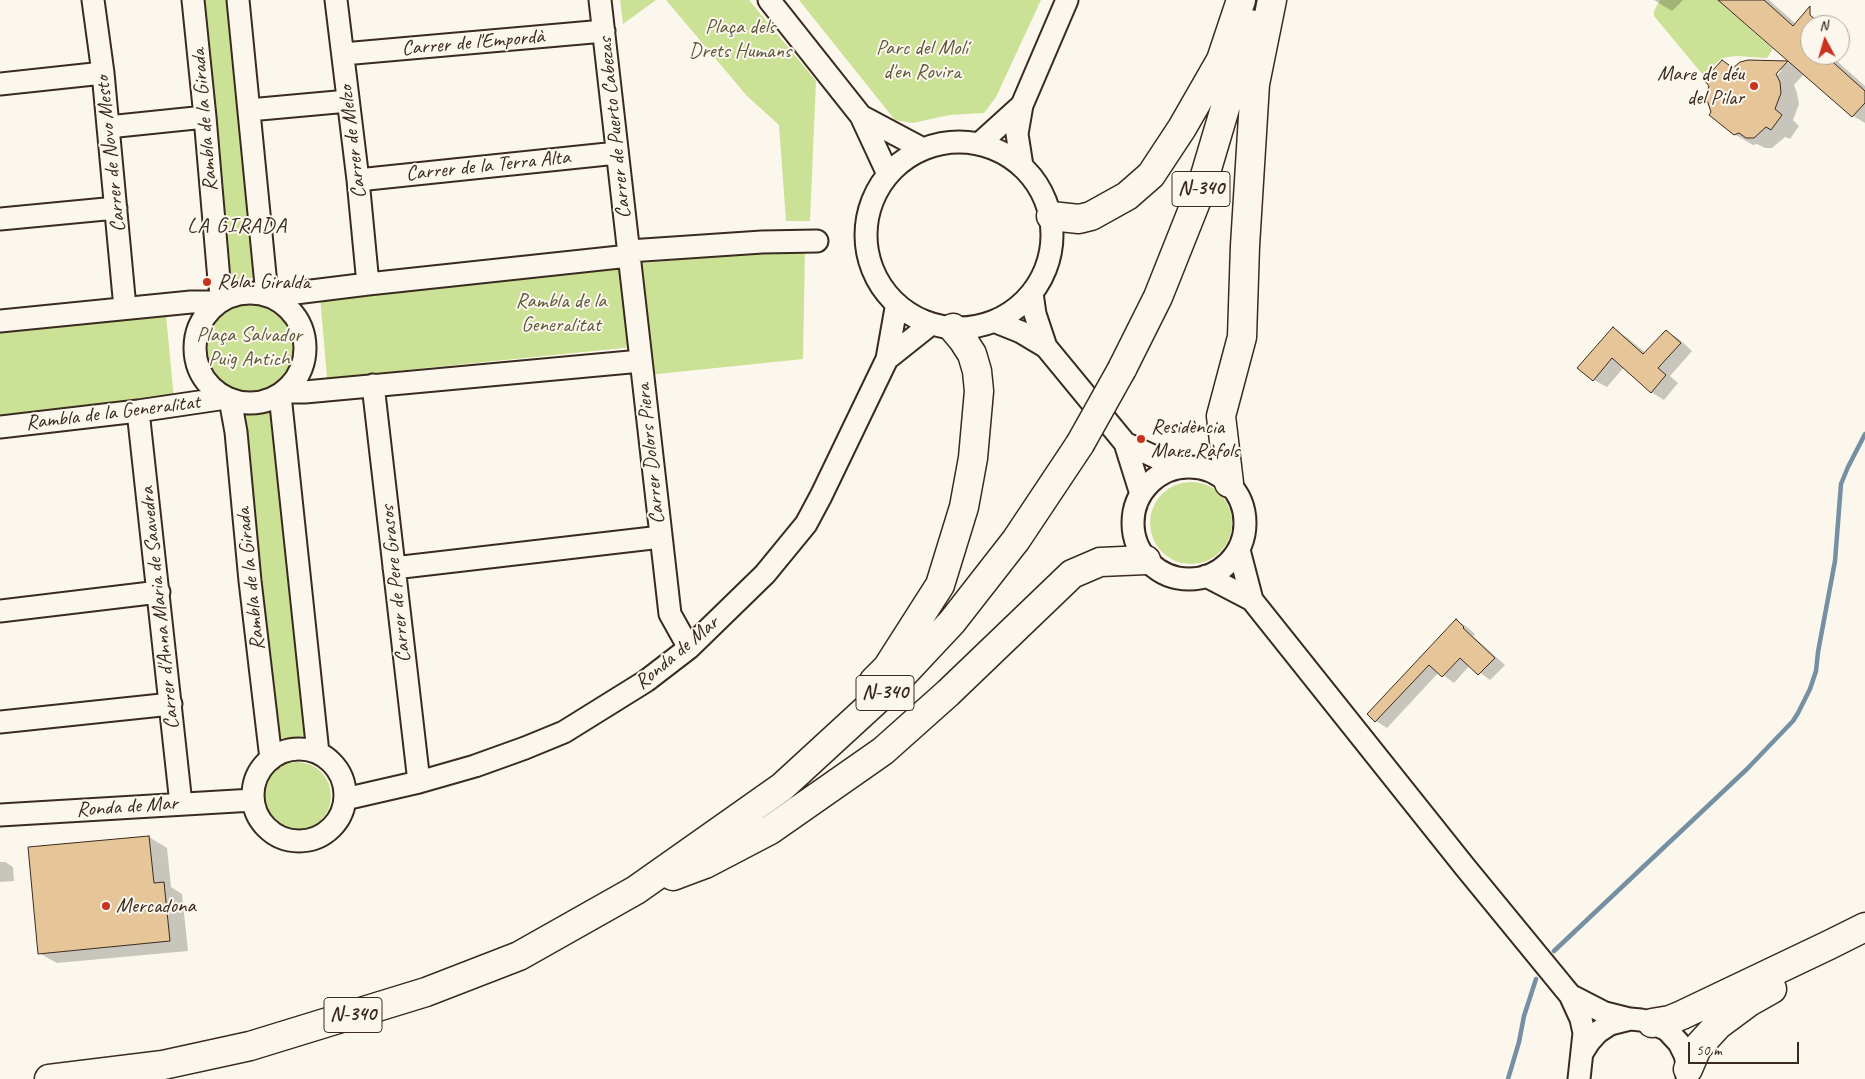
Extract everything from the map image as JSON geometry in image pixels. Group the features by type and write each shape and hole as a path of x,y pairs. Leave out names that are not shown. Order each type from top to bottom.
{"highway":[{"path":"1051,216 1080,219 1091,216 1127,196 1151,175 1182,128 1222,60 1241,0"},
{"name":"N-340","path":"49,1079 163,1065 250,1046 426,992 519,956 636,890 782,787 893,685 952,622 1016,540 1080,444 1122,369 1158,297 1201,189 1243,52 1256,0"},
{"path":"1229,483 1221,416 1242,336 1245,246 1255,84 1272,0"},
{"path":"636,890 678,849 814,747 887,668 940,585 964,507 969,482 979,391 977,371 972,354 964,340 942,326"},
{"path":"636,890 705,864 770,830 883,751 948,693 1072,574 1100,562 1146,560"},
{"path":"1641,1021 1662,1022 1682,1015 1865,927"},
{"path":"1688,1074 1697,1048 1718,1025 1749,1002 1865,939"}],"street":[{"name":"Carrer de Novo Mesto","path":"93,0 103,73 125,308"},
{"name":"Rambla de la Girada","path":"193,0 221,301"},
{"name":"Rambla de la Girada","path":"238,0 269,296"},
{"name":"Carrer de Melzo","path":"336,0 358,180 368,284"},
{"name":"Carrer de Puerto Cabezas","path":"600,0 629,253"},
{"path":"769,0 861,116 887,172"},
{"path":"1022,166 1017,134 1022,106 1067,0"},
{"name":"Carrer de l'Empordà","path":"343,54 604,31"},
{"path":"0,84 103,73"},
{"path":"249,110 348,101"},
{"path":"979,144 1022,106"},
{"path":"861,116 923,149"},
{"path":"108,128 205,117"},
{"path":"996,322 1032,293 1041,281 1052,249 1051,216 1045,197 1022,166 1002,152 979,144 951,142 923,149 904,158 887,172 877,191 866,224 869,260 884,291 896,308 942,326 996,322 1021,332 1046,347 1125,443 1141,494"},
{"name":"Carrer de la Terra Alta","path":"358,180 617,153"},
{"path":"0,219 116,208"},
{"path":"269,296 629,253 762,242 817,241"},
{"name":"Carrer Dolors Piera","path":"629,253 670,614 689,648"},
{"path":"252,292 269,296 286,305 297,317 304,332 306,349 303,365 295,380 282,393 268,400 256,403 243,403 228,398 212,388 202,375 196,360 195,343 198,327 207,313 221,301 237,294 252,292"},
{"path":"1032,293 1035,314 1046,347"},
{"path":"0,321 191,302 221,301"},
{"name":"Ronda de Mar","path":"345,799 419,782 475,766 564,732 646,681 689,648 765,574 806,524 887,359 896,308"},
{"name":"Ronda de Mar","path":"887,359 942,326"},
{"path":"282,393 641,361"},
{"name":"Carrer de Pere Grasos","path":"373,386 419,782"},
{"path":"282,393 318,752"},
{"name":"Rambla de la Girada","path":"228,398 236,432 250,581 271,759"},
{"name":"Rambla de la Generalitat","path":"0,427 138,411 228,398"},
{"name":"Carrer d'Anna Maria de Saavedra","path":"138,411 181,804"},
{"path":"1125,443 1179,468"},
{"path":"1179,468 1204,469 1218,474 1229,483 1241,501 1246,523 1239,550 1224,566 1206,576 1195,579 1177,577 1160,570 1146,560 1137,543 1133,525 1136,507 1141,494 1150,483 1162,474 1179,468"},
{"path":"394,568 661,537"},
{"path":"1239,550 1252,600"},
{"path":"1206,576 1252,600 1570,995 1581,1018 1584,1033 1579,1079"},
{"path":"0,611 159,592"},
{"path":"0,722 170,704"},
{"path":"293,749 306,749 318,752 330,760 339,771 344,784 345,799 341,814 332,828 320,836 306,840 291,840 277,835 265,826 257,814 253,800 257,777 271,759 282,752 293,749"},
{"name":"Ronda de Mar","path":"0,815 253,800"},
{"path":"1570,995 1604,1013 1641,1021 1667,1030 1678,1042 1685,1055 1688,1074"},
{"path":"1582,1053 1598,1032 1610,1024 1641,1021"}],"green space":[{"path":"198,0 233,0 260,277 224,281"},
{"name":"Plaça dels Drets Humans","path":"620,0 656,0 623,24"},
{"name":"Plaça dels Drets Humans","path":"666,0 749,0 816,81 810,221 786,221 779,125 747,96"},
{"name":"Parc del Molí d'en Rovira","path":"799,0 1041,0 996,97 984,113 949,115 913,123 895,120"},
{"path":"1660,0 1718,0 1773,49 1767,58 1736,56 1722,58 1703,75 1654,16 1654,11"},
{"name":"Rambla de la Generalitat","path":"805,248 803,359 648,375 634,264"},
{"name":"Rambla de la Generalitat","path":"623,266 633,347 327,378 320,296"},
{"name":"Plaça Salvador Puig Antich","path":"249,302 266,306 281,315 290,330 294,347 290,364 281,379 266,388 249,392 232,388 217,379 208,364 204,347 208,330 217,315 232,306"},
{"path":"166,315 174,399 0,416 0,331"},
{"path":"273,411 306,736 273,739 238,415"},
{"path":"1183,482 1199,482 1214,489 1225,500 1232,515 1229,539 1220,552 1199,564 1183,564 1168,557 1157,546 1150,531 1150,515 1157,500 1168,489"},
{"path":"297,762 310,765 321,772 328,783 331,796 328,809 321,820 310,827 297,830 284,827 273,820 266,809 263,796 266,783 273,772 284,765"}],"building":[{"path":"1718,0 1764,0 1793,26 1800,18 1800,65 1836,65 1865,91 1865,103 1852,117"},
{"path":"1810,6 1810,15 1802,15"},
{"path":"1722,60 1733,68 1740,62 1748,60 1788,61 1776,74 1780,82 1781,93 1775,109 1782,115 1771,130 1766,127 1754,138 1746,138 1739,133 1734,135 1709,115 1711,112 1706,97 1709,86 1704,80"},
{"path":"1613,327 1643,354 1666,330 1681,343 1658,368 1666,375 1651,393 1612,358 1593,381 1577,368"},
{"path":"1456,619 1495,658 1478,675 1460,658 1442,677 1429,665 1375,722 1367,714"},
{"path":"149,836 154,883 164,882 170,941 38,954 28,847"}],"waterway":[{"path":"1554,951 1747,769 1793,721 1798,713 1810,689 1816,671 1835,561 1841,484 1865,434"},
{"path":"1508,1079 1519,1042 1524,1016 1536,979"}],"place":[{"name":"Mare de déu del Pilar","path":"1754,86"},
{"name":"Rbla. Giralda","path":"207,282"},
{"name":"Residència Mare Ràfols","path":"1141,439"},
{"name":"Mercadona","path":"106,906"}],"district":[{"name":"LA GIRADA","path":"237,226"}]}
